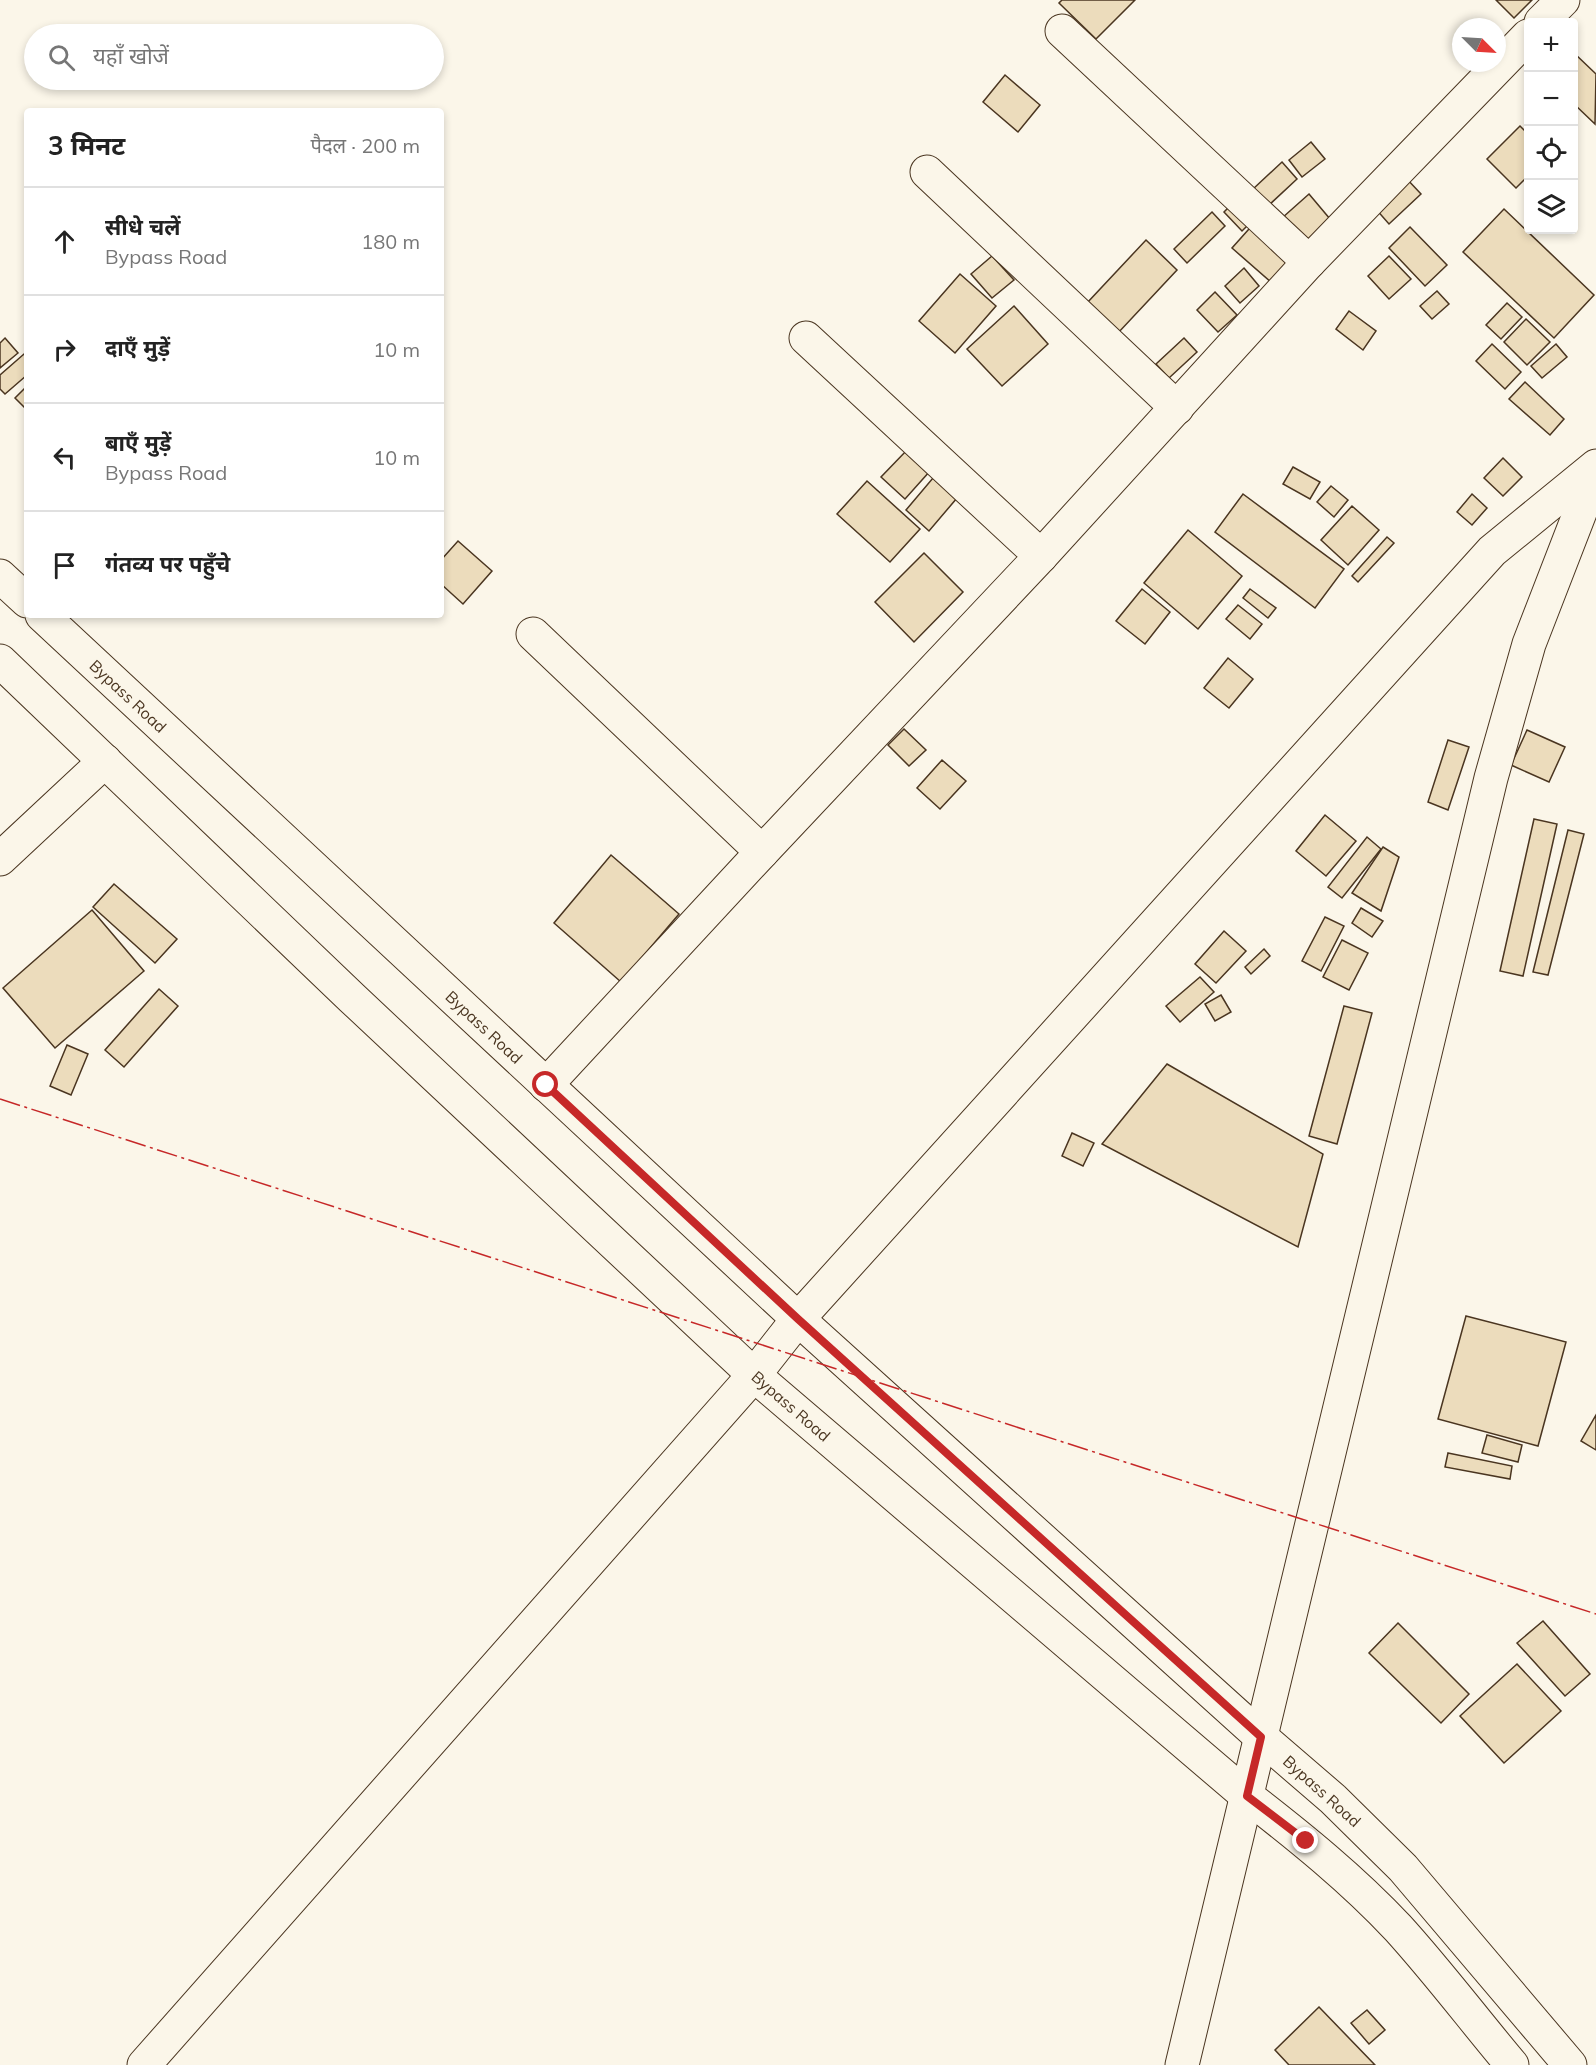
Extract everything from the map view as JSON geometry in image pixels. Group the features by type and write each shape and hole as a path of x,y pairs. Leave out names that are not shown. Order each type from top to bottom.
{"main road":[{"path":"1545,18 1563,0"},
{"path":"1062,31 1309,262"},
{"path":"546,1085 1041,556 1309,262 1524,40"},
{"path":"927,172 1177,408"},
{"path":"806,338 1041,556"},
{"path":"144,2065 754,1375 798,1319 1491,551 1596,466"},
{"path":"1182,2065 1491,778 1529,644 1596,471"},
{"path":"0,576 24,598"},
{"name":"Bypass Road","path":"45,618 798,1319 1261,1737 1333,1799 1403,1868 1570,2065"},
{"path":"532,633 762,852"},
{"name":"Bypass Road","path":"0,661 361,1006 754,1375 1247,1796 1306,1841 1390,1921 1512,2065"},
{"path":"0,859 105,761"}],"building":[{"path":"1062,0 1135,0 1096,39 1059,3"},
{"path":"1496,0 1532,0 1514,18"},
{"path":"1578,57 1596,74 1595,124 1578,108"},
{"path":"1005,75 1040,105 1018,132 983,102"},
{"path":"1520,126 1524,130 1524,180 1516,188 1487,159"},
{"path":"1311,142 1325,159 1302,177 1289,160"},
{"path":"1282,162 1297,179 1268,206 1253,189"},
{"path":"1406,178 1421,194 1389,224 1375,208"},
{"path":"1309,194 1330,219 1304,243 1282,218"},
{"path":"1235,201 1254,219 1242,231 1224,212"},
{"path":"1504,209 1524,228 1524,234 1530,234 1594,295 1554,338 1463,252"},
{"path":"1212,212 1225,226 1187,263 1174,249"},
{"path":"1257,220 1297,255 1273,284 1232,248"},
{"path":"1410,227 1447,265 1425,286 1389,248"},
{"path":"1146,240 1177,270 1118,333 1087,303"},
{"path":"992,256 1014,280 992,298 971,274"},
{"path":"1389,256 1411,279 1389,299 1368,276"},
{"path":"1244,268 1259,286 1240,303 1225,286"},
{"path":"960,274 996,306 955,353 919,321"},
{"path":"1437,291 1449,304 1432,319 1420,306"},
{"path":"1215,292 1237,315 1218,332 1197,310"},
{"path":"1507,303 1522,317 1501,339 1486,325"},
{"path":"1014,306 1048,344 1002,386 967,349"},
{"path":"1349,311 1376,331 1363,350 1336,329"},
{"path":"1526,319 1550,342 1527,365 1504,342"},
{"path":"5,338 18,353 0,368 0,343"},
{"path":"1184,338 1197,352 1169,378 1156,364"},
{"path":"1492,344 1521,372 1505,389 1476,361"},
{"path":"1556,344 1567,357 1542,378 1531,366"},
{"path":"24,354 24,378 5,394 0,389 0,375"},
{"path":"1525,382 1564,419 1550,435 1509,399"},
{"path":"24,389 24,407 15,398"},
{"path":"907,450 930,471 905,499 881,477"},
{"path":"1503,458 1522,477 1503,496 1484,478"},
{"path":"1293,467 1320,482 1310,499 1283,484"},
{"path":"933,478 957,498 929,531 906,510"},
{"path":"867,481 920,529 890,562 837,514"},
{"path":"1331,486 1348,500 1334,517 1317,502"},
{"path":"1243,494 1344,569 1315,608 1215,532"},
{"path":"1472,494 1487,508 1472,525 1457,512"},
{"path":"1352,506 1379,530 1348,565 1321,540"},
{"path":"1188,530 1242,576 1198,629 1144,583"},
{"path":"1387,537 1394,543 1358,582 1352,576"},
{"path":"458,541 492,571 463,604 444,587 444,557"},
{"path":"924,553 963,592 914,642 875,602"},
{"path":"1142,589 1170,612 1145,644 1116,621"},
{"path":"1250,589 1276,608 1268,618 1243,598"},
{"path":"1238,605 1262,624 1250,639 1226,619"},
{"path":"1228,658 1253,679 1229,708 1204,688"},
{"path":"904,729 926,750 909,766 888,745"},
{"path":"1527,730 1565,747 1549,782 1511,765"},
{"path":"1448,740 1469,747 1448,810 1428,802"},
{"path":"942,760 966,781 940,809 917,788"},
{"path":"1325,815 1356,841 1326,876 1296,851"},
{"path":"1534,819 1557,824 1523,976 1500,971"},
{"path":"1568,830 1584,834 1548,975 1533,972"},
{"path":"1367,837 1381,849 1342,898 1328,887"},
{"path":"1383,847 1399,857 1381,911 1352,893"},
{"path":"611,855 679,914 621,982 554,923"},
{"path":"114,884 177,939 155,963 93,907"},
{"path":"1361,908 1383,921 1372,937 1352,923"},
{"path":"92,910 144,971 55,1048 3,988"},
{"path":"1325,917 1344,926 1321,971 1302,961"},
{"path":"1224,931 1246,951 1216,983 1195,964"},
{"path":"1342,940 1368,953 1349,990 1323,977"},
{"path":"1264,949 1270,956 1251,974 1245,967"},
{"path":"1200,977 1214,992 1180,1022 1166,1006"},
{"path":"159,989 178,1006 124,1067 105,1050"},
{"path":"1221,995 1231,1012 1215,1021 1205,1004"},
{"path":"1344,1006 1372,1013 1337,1144 1309,1136"},
{"path":"67,1045 88,1054 71,1095 50,1086"},
{"path":"1167,1064 1323,1154 1298,1247 1102,1144"},
{"path":"1072,1133 1094,1143 1083,1166 1062,1156"},
{"path":"1466,1316 1566,1342 1538,1446 1438,1419"},
{"path":"1596,1415 1596,1450 1581,1441"},
{"path":"1487,1435 1522,1445 1518,1462 1482,1453"},
{"path":"1448,1453 1512,1466 1510,1479 1445,1467"},
{"path":"1543,1621 1590,1674 1565,1696 1517,1643"},
{"path":"1398,1623 1469,1694 1441,1723 1369,1653"},
{"path":"1517,1664 1561,1711 1504,1763 1460,1716"},
{"path":"1319,2007 1375,2065 1289,2065 1275,2050"},
{"path":"1367,2010 1385,2030 1369,2044 1351,2023"}],"power":[{"path":"0,1099 1596,1614"}],"route":[{"path":"546,1085 798,1319 1261,1737 1247,1796 1306,1841"}]}
